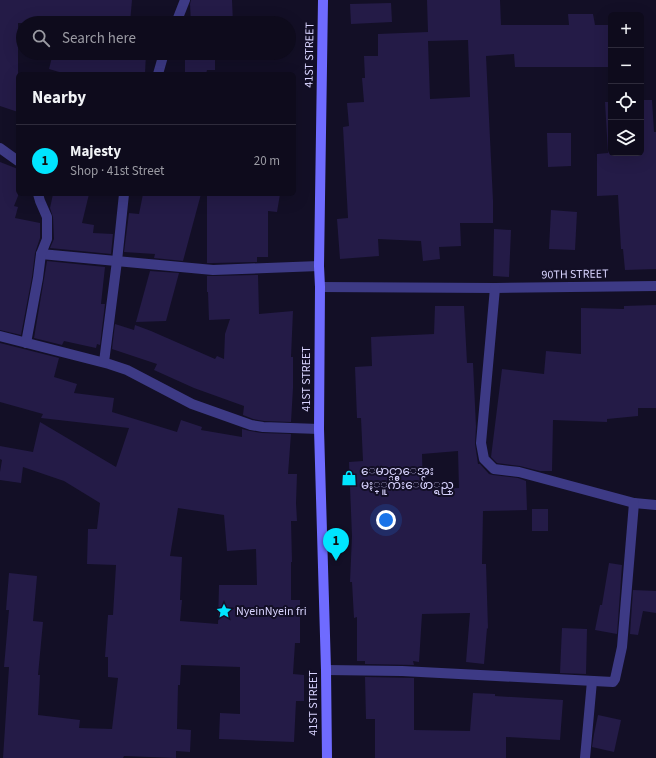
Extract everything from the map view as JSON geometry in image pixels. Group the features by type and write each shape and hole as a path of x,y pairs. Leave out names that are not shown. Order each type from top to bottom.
{"main road":[{"name":"41ST STREET","path":"323,0 319,266 319,429 327,758"}],"street":[{"path":"179,16 185,0"},
{"path":"159,72 162,60"},
{"path":"0,148 16,160"},
{"path":"26,342 41,254 47,239 48,222 39,196"},
{"path":"104,362 124,196"},
{"path":"41,254 214,270 319,266"},
{"name":"90TH STREET","path":"320,287 495,288 656,286"},
{"path":"495,288 481,443 484,459 494,469 519,472 634,503 656,505"},
{"path":"0,336 104,362 127,370 192,404 251,425 263,427 319,429"},
{"path":"326,670 402,671 613,682 622,647 634,503"},
{"path":"585,758 592,681"}],"building":[{"path":"0,0 132,0 131,16 16,16 16,60 18,60 18,72 16,72 16,111 0,106"},
{"path":"191,0 232,0 233,16 191,16"},
{"path":"427,0 500,0 501,25 569,25 568,14 593,14 595,25 608,25 608,67 515,67 514,54 486,56 493,223 460,223 461,246 439,247 440,259 423,261 421,241 378,239 379,256 340,259 337,219 348,218 343,127 349,126 347,103 364,102 362,78 365,78 364,56 378,56 378,34 428,32","holes":["468,40 470,97 430,99 428,41"]},
{"path":"391,3 392,22 351,24 350,4"},
{"path":"51,60 146,60 145,72 59,72 49,69"},
{"path":"185,60 215,60 215,70 207,70 206,72 185,72"},
{"path":"644,100 652,100 654,132 656,132 656,269 625,270 623,249 621,249 618,195 597,196 597,154 608,153 608,156 644,156"},
{"path":"605,102 608,102 608,153"},
{"path":"547,133 571,133 571,166 548,167"},
{"path":"0,162 16,168 16,196 18,196 14,206 18,207 15,218 40,223 40,238 35,253 21,335 0,330"},
{"path":"53,196 89,196 82,223 94,225 93,233 113,234 111,254 50,248 54,239 53,217 50,208"},
{"path":"143,196 200,196 183,261 154,258 155,254 124,252 129,213 139,214"},
{"path":"207,196 280,196 277,212 268,211 268,257 257,257 257,262 207,263"},
{"path":"551,210 577,212 575,250 549,249"},
{"path":"494,229 511,230 509,277 493,276"},
{"path":"47,261 105,267 101,304 105,304 100,345 97,344 96,348 64,341 62,345 34,338"},
{"path":"150,271 179,273 166,321 136,322"},
{"path":"258,275 259,314 293,311 291,357 293,357 293,388 291,422 264,421 243,415 244,406 194,388 154,370 157,364 112,349 115,324 134,330 135,325 215,359 217,356 224,359 225,334 230,319 209,320 207,276"},
{"path":"656,305 656,408 638,408 638,416 607,419 607,422 553,420 552,471 540,471 520,466 497,463 491,457 502,369 544,374 546,351 581,354 581,308 624,309 624,306"},
{"path":"435,306 464,306 467,363 473,363 476,427 475,444 478,464 480,464 489,474 518,478 526,481 527,510 483,511 482,564 486,564 488,629 487,628 484,664 466,662 470,613 422,614 419,662 413,661 414,665 365,664 365,661 357,661 357,617 354,618 352,582 350,582 352,536 349,462 363,461 361,418 357,418 355,367 372,366 371,337 434,334","holes":["458,451 459,488 423,489 422,454"]},
{"path":"0,343 59,358 54,377 77,384 74,393 114,398 112,412 177,432 181,420 202,427 201,430 242,437 242,429 262,433 291,434 288,474 297,474 297,521 291,521 291,600 300,600 300,643 295,643 293,674 304,675 304,701 296,701 294,742 219,739 220,713 240,714 240,667 181,665 180,685 178,685 177,729 191,730 190,752 176,751 176,758 124,756 123,758 3,758 9,667 4,667 9,610 6,610 9,573 37,576 33,621 43,622 38,675 40,675 38,715 80,720 79,728 112,729 118,678 108,677 108,657 105,657 108,615 113,615 116,565 87,564 88,529 97,529 100,503 64,481 23,467 21,483 0,480 2,460 0,459 0,446 33,452 40,422 116,467 129,428 41,418 43,414 0,402","holes":["178,508 224,515 227,551 256,549 257,585 219,585 218,624 180,621 182,600 180,600 182,557 170,556"]},
{"path":"532,509 548,509 548,531 532,531"},
{"path":"609,563 622,565 617,634 595,630 600,605 602,605"},
{"path":"633,590 656,591 656,613 643,611 638,635 630,634"},
{"path":"562,628 587,629 586,674 560,673"},
{"path":"365,677 414,678 414,730 470,731 473,693 495,694 495,696 563,700 560,740 506,737 506,758 375,758 375,719 366,719"},
{"path":"598,715 621,720 614,752 592,747"}],"place":[{"name":"ေမာင္သာေအး မႏ္ူက်ီးေဖ်ာ္ရည္","path":"349,478"},
{"name":"Majesty","path":"336,561"},
{"name":"NyeinNyein fri","path":"224,611"}]}
